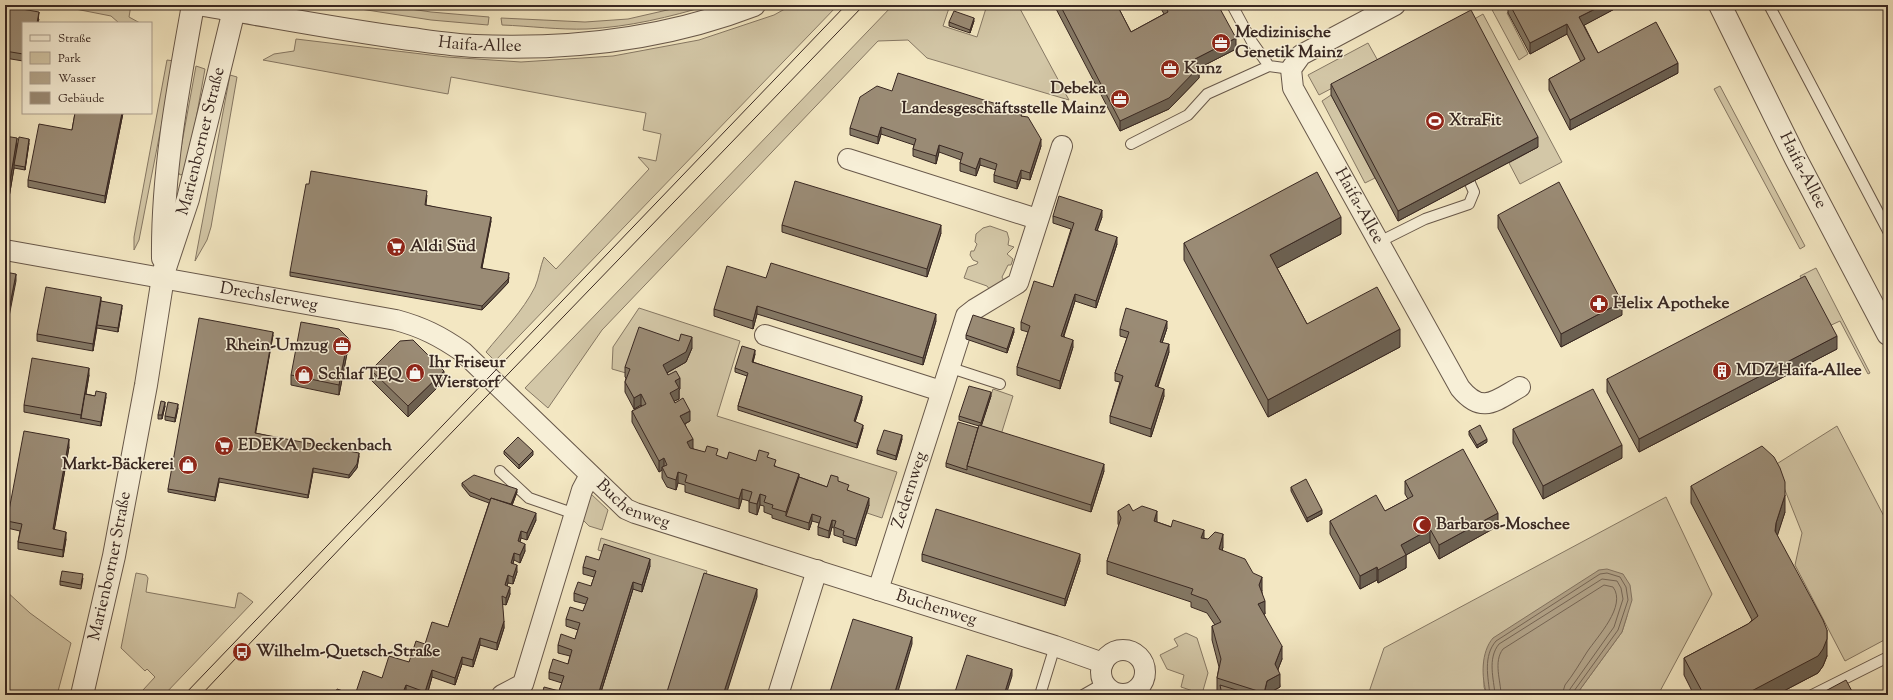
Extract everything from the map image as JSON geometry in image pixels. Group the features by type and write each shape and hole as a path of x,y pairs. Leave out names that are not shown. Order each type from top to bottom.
{"street":[{"name":"Marienborner Straße","path":"82,695 114,556 146,385 163,274 163,225 167,178 184,54 193,5"},
{"name":"Haifa-Allee","path":"203,5 234,8 338,29 415,39 474,46 553,47 613,40 688,26 754,5"},
{"path":"1291,69 1300,55 1395,5"},
{"name":"Haifa-Allee","path":"1720,5 1796,158 1888,334"},
{"name":"Marienborner Straße","path":"163,274 188,199 234,8"},
{"name":"Haifa-Allee","path":"1291,69 1293,88 1460,388 1467,397 1475,402 1483,404 1494,401 1520,387"},
{"name":"Zedernweg","path":"878,590 948,367 966,316 1018,283 1062,146"},
{"path":"848,160 1038,219"},
{"name":"Drechslerweg","path":"5,250 163,274 396,320 422,327 446,340 462,352 508,395"},
{"path":"765,334 941,391"},
{"name":"Buchenweg","path":"508,395 626,509 1055,646 1103,663"},
{"name":"Buchenweg","path":"502,695 523,684 576,514 582,490 590,475"},
{"path":"778,695 817,570"},
{"path":"1128,650 1138,656 1144,666 1145,672 1141,684 1132,692 1120,693 1113,691 1104,683 1101,673 1103,663 1106,657 1116,651 1128,650"}],"lane":[{"path":"1232,5 1252,42 1269,66"},
{"path":"1769,5 1888,231"},
{"path":"1131,144 1188,115 1207,94 1269,66 1291,69"},
{"path":"1379,242 1425,219 1469,204 1474,192 1470,183"},
{"path":"1425,219 1430,208"},
{"path":"948,367 1000,384"},
{"path":"500,471 529,498 576,514"},
{"path":"1040,695 1055,646"},
{"path":"1812,695 1888,657"},
{"path":"1083,695 1104,683"}],"green space":[{"path":"55,5 131,5 129,17 138,22 118,22 111,16"},
{"path":"335,5 383,5 431,12 489,17 488,25 431,20"},
{"path":"522,5 618,5 546,7"},
{"path":"689,5 710,5 649,21 587,29 502,25 501,18 585,22 628,19"},
{"path":"792,5 837,6 495,361 486,352 530,296 535,287 544,257 556,269 649,169 638,157 656,161 661,134 643,130 646,113 451,77 448,94 263,60 274,54 294,51 296,39 447,57 521,62 613,56 699,40 774,15"},
{"path":"893,5 950,5 943,26 977,37 987,5 1018,5 1069,100 927,58 908,40 878,41 602,330 548,408 525,388"},
{"path":"1521,5 1507,13 1528,54 1519,60 1490,6"},
{"path":"1483,14 1562,162 1520,184 1509,163 1538,147 1471,21"},
{"path":"1368,43 1382,68 1342,83 1319,95 1308,75"},
{"path":"167,60 174,61 139,240 134,250 134,237"},
{"path":"196,66 205,69 187,169 180,175 177,170"},
{"path":"230,75 237,77 211,227 207,240 195,261"},
{"path":"1720,86 1805,246 1800,249 1714,89"},
{"path":"1331,95 1375,178 1365,183 1322,101"},
{"path":"990,226 1007,232 1009,239 1008,245 1014,247 1007,254 1013,259 1011,265 1008,265 1002,277 1004,281 990,290 987,286 964,278 968,267 977,264 978,262 973,260 970,255 971,251 974,251 977,244 975,242 976,234 983,228"},
{"path":"1816,268 1870,373 1868,374 1840,321 1827,327 1800,276"},
{"path":"639,308 740,341 717,416 897,472 882,518 867,513 869,505 827,494 756,471 690,458 680,426 689,421 626,373 612,369 613,347"},
{"path":"993,389 1013,396 1000,438 979,432"},
{"path":"1837,426 1888,524 1888,638 1845,661 1795,565 1802,533 1775,465"},
{"path":"590,493 608,510 602,530 589,526 582,519"},
{"path":"1666,497 1712,594 1658,695 1576,695 1622,632 1627,616 1599,570 1484,661 1484,687 1487,695 1368,695 1384,648"},
{"path":"601,538 707,571 668,695 600,695 633,589 642,592 641,563 598,550"},
{"path":"136,573 146,575 148,578 146,592 235,608 238,593 241,593 253,602 164,695 142,695 143,690 155,677 147,669 145,671 121,648"},
{"path":"5,590 30,613 71,643 57,695 5,695"},
{"path":"1186,633 1197,638 1208,673 1202,694 1181,687 1184,675 1167,669 1160,655 1178,646 1174,639"}],"water":[{"path":"1607,569 1623,574 1630,585 1632,600 1622,632 1576,695 1487,695 1483,665 1486,650 1493,638 1599,570"}],"building":[{"path":"1060,5 1117,5 1131,32 1168,12 1165,5 1218,5 1236,38 1195,59 1199,67 1169,98 1120,121"},
{"path":"1510,5 1603,5 1579,17 1598,53 1656,22 1678,63 1570,120 1549,79 1585,59 1567,24 1530,43"},
{"path":"5,6 39,12 37,22 22,22 22,54 5,51"},
{"name":"XtraFit","path":"1471,10 1538,137 1398,211 1331,84"},
{"path":"954,11 974,18 970,30 949,22"},
{"path":"898,73 1022,112 1021,116 1028,117 1041,139 1030,173 1021,170 1017,182 994,175 997,164 980,158 976,169 960,163 963,153 939,145 936,156 913,149 916,139 881,127 878,137 850,128 860,97 877,86 892,91"},
{"path":"75,114 122,114 105,196 28,180 39,124 72,130"},
{"path":"5,136 17,138 5,211"},
{"path":"19,137 29,139 25,167 14,165"},
{"path":"311,171 427,191 425,205 491,217 481,268 509,273 508,279 482,306 290,272 306,184 309,184"},
{"path":"1317,172 1341,217 1270,255 1307,324 1377,287 1400,329 1268,400 1184,243"},
{"path":"795,181 941,225 927,269 782,225"},
{"path":"1559,182 1622,302 1561,334 1498,215"},
{"path":"1059,196 1102,210 1095,230 1117,237 1096,301 1075,294 1061,336 1073,340 1060,381 1017,367 1030,326 1021,322 1034,281 1053,287 1074,223 1053,216"},
{"path":"771,263 936,314 923,358 757,306 753,321 714,309 727,266 766,278"},
{"path":"5,272 16,274 5,330"},
{"name":"MDZ Haifa-Allee","path":"1805,276 1837,336 1639,439 1607,379"},
{"path":"46,287 101,297 93,344 37,334"},
{"path":"101,301 122,305 118,328 97,325"},
{"path":"1126,308 1167,321 1160,342 1169,344 1155,386 1164,389 1151,429 1110,416 1123,376 1115,373 1129,332 1120,329"},
{"path":"973,315 1014,328 1007,349 966,335"},
{"path":"199,318 273,332 255,433 359,453 357,464 349,475 313,468 308,495 219,478 215,497 168,489"},
{"path":"301,322 339,329 348,338 339,385 291,375"},
{"path":"639,327 679,341 681,334 692,337 686,352 663,365 668,375 676,371 680,378 675,381 679,388 670,393 675,403 683,398 690,411 680,416 693,439 687,442 690,448 705,452 707,446 718,449 716,455 727,459 729,452 756,461 759,450 769,453 767,457 776,460 774,466 799,474 786,512 772,508 773,505 764,502 766,496 760,494 757,504 749,502 752,492 742,489 739,499 685,482 687,475 678,472 676,480 667,477 662,467 667,465 664,458 659,461 632,411 646,404 641,394 634,398 625,382 630,369 625,367"},
{"path":"413,340 444,371 408,406 371,370 400,341"},
{"path":"742,346 755,350 752,362 862,396 854,421 863,425 857,444 738,406 748,373 735,368"},
{"path":"32,358 89,368 81,415 24,405"},
{"path":"969,386 991,392 981,423 959,416"},
{"path":"1593,389 1622,445 1543,486 1513,429"},
{"path":"96,391 106,393 101,422 81,418 85,394 95,396"},
{"path":"161,401 165,402 162,415 158,415"},
{"path":"168,402 178,404 175,418 165,416"},
{"path":"958,422 978,428 967,470 946,463"},
{"path":"979,425 1104,464 1091,505 967,466"},
{"path":"1480,425 1487,439 1477,445 1469,431"},
{"path":"884,430 902,435 896,456 877,450"},
{"path":"24,431 69,439 53,529 66,532 63,550 18,542 22,524 7,521"},
{"path":"518,437 533,451 519,465 504,451"},
{"path":"1762,446 1774,457 1785,482 1785,495 1775,531 1823,620 1827,630 1827,639 1818,656 1744,695 1704,695 1684,658 1748,624 1758,616 1691,486"},
{"name":"Barbaros-Moschee","path":"1463,449 1498,513 1439,545 1430,529 1401,545 1406,555 1378,570 1377,567 1360,576 1330,521 1376,495 1385,511 1413,496 1405,481"},
{"path":"474,475 517,489 511,504 491,498 490,500 470,492 462,483"},
{"path":"831,475 838,477 838,481 849,485 847,490 869,498 856,539 843,535 844,531 834,527 836,521 832,520 829,531 818,527 821,517 812,514 809,523 786,516 799,477 827,487"},
{"path":"1306,479 1322,510 1307,518 1291,487"},
{"path":"491,498 536,513 527,533 521,531 518,541 525,544 520,555 514,553 511,563 517,565 513,577 508,575 505,585 510,587 506,598 502,596 504,621 497,643 480,638 473,660 462,657 455,678 432,670 425,692 406,685 402,695 355,695 363,671 382,678 389,656 409,662 416,641 425,644 432,622 448,627"},
{"path":"1129,504 1133,511 1142,506 1157,511 1154,521 1171,527 1173,520 1204,530 1201,538 1208,539 1215,532 1223,534 1219,549 1245,559 1253,573 1262,577 1259,585 1265,601 1258,604 1282,646 1275,664 1280,674 1267,681 1264,693 1217,678 1221,659 1212,626 1221,622 1207,600 1191,594 1193,589 1107,561 1121,518 1118,511"},
{"path":"936,509 1080,554 1065,599 922,554"},
{"path":"604,544 650,559 642,585 633,582 598,695 542,695 544,687 559,691 564,676 549,672 553,659 568,664 572,650 558,645 561,634 575,639 580,623 566,619 570,607 583,611 588,598 574,593 578,582 591,586 596,571 583,567 586,556 599,560"},
{"path":"62,571 83,574 81,585 60,581"},
{"path":"704,573 757,589 723,695 666,695"},
{"path":"853,619 912,637 894,695 829,695"},
{"path":"967,655 1012,669 1004,695 954,695"},
{"path":"1846,680 1854,695 1818,695"},
{"path":"1220,685 1253,695 1222,695"},
{"path":"337,689 355,695 335,695"},
{"path":"5,691 11,691 11,695 5,695"}],"tram line":[{"path":"184,695 846,5"},
{"path":"201,695 348,540 864,5"}],"place":[{"name":"Medizinische Genetik Mainz","path":"1221,43"},
{"name":"Kunz","path":"1170,69"},
{"name":"Debeka Landesgeschäftsstelle Mainz","path":"1120,99"},
{"name":"XtraFit","path":"1435,121"},
{"name":"Aldi Süd","path":"396,247"},
{"name":"Helix Apotheke","path":"1599,304"},
{"name":"Rhein-Umzug","path":"342,346"},
{"name":"MDZ Haifa-Allee","path":"1722,371"},
{"name":"Ihr Friseur Wierstorf","path":"415,373"},
{"name":"SchlafTEQ","path":"304,375"},
{"name":"EDEKA Deckenbach","path":"224,446"},
{"name":"Markt-Bäckerei","path":"188,465"},
{"name":"Barbaros-Moschee","path":"1422,525"},
{"name":"Wilhelm-Quetsch-Straße","path":"242,652"}]}
